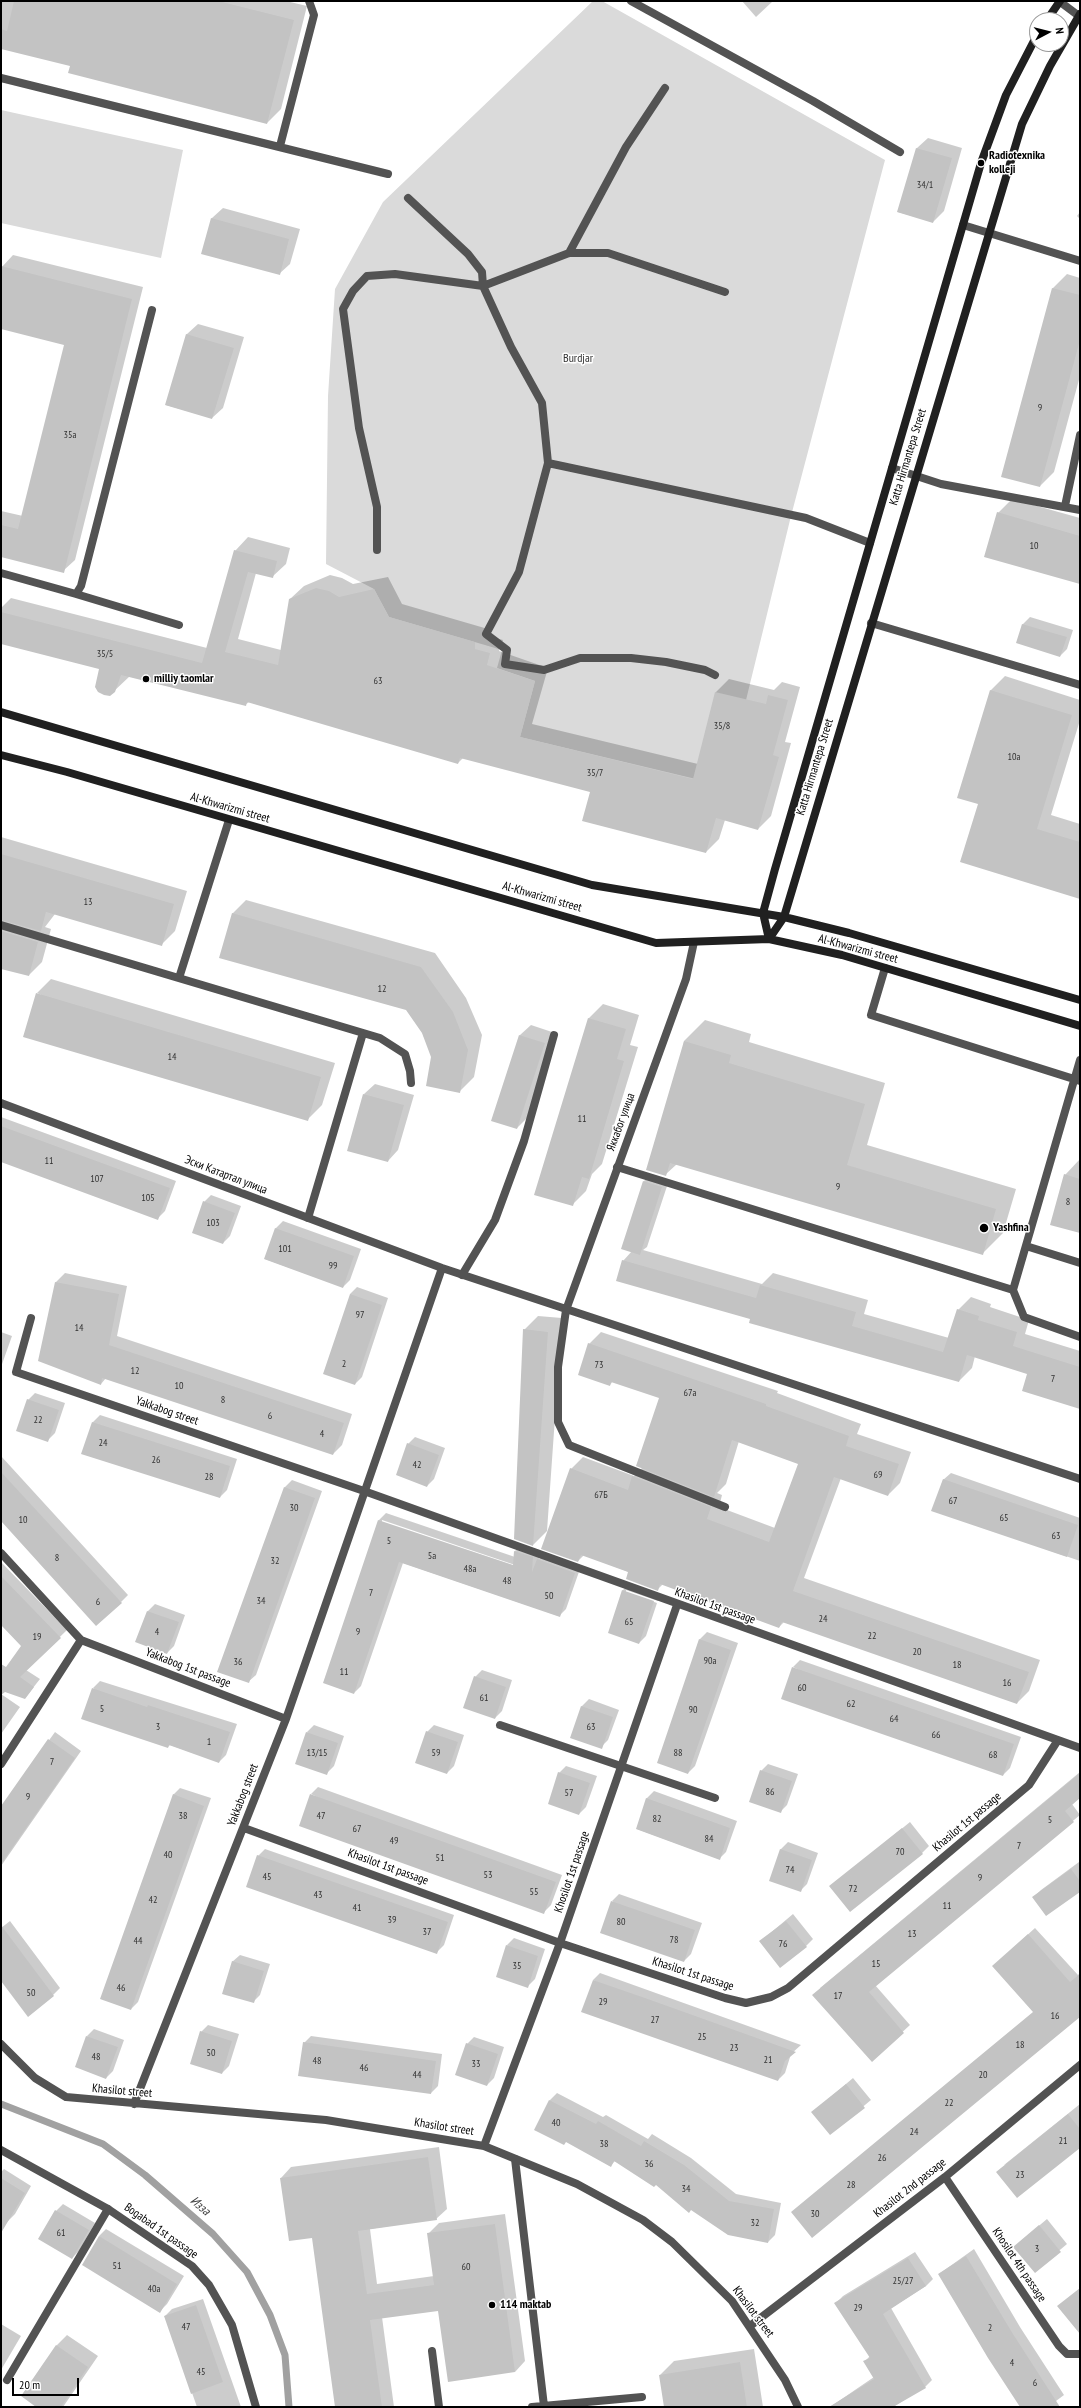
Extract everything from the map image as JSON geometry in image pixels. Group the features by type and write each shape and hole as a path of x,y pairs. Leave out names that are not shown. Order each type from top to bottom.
{"main road":[{"path":"1052,12 1059,1"},
{"name":"Katta Hirmаntepa Street","path":"769,939 784,917 988,233 1031,103 1079,15"},
{"name":"Katta Hirmаntepa Street","path":"763,913 963,225 997,116 1029,51"},
{"name":"Al-Khwarizmi street","path":"1,712 592,885 784,917 849,933 1080,1000"},
{"name":"Al-Khwarizmi street","path":"1,755 67,772 656,943 769,939 842,955 1080,1026"},
{"path":"763,913 769,939"}],"street":[{"path":"280,146 314,15 309,1"},
{"path":"631,1 813,101 900,152"},
{"path":"1059,1 1079,15"},
{"path":"1,78 388,174"},
{"path":"569,253 626,147 665,88"},
{"path":"408,198 468,254 482,272 483,286 511,347 542,403 548,463 519,572 486,634 507,650 505,664 544,670 580,658 630,658 666,662 705,670 715,675"},
{"path":"963,225 1080,261"},
{"path":"377,550 377,507 359,428 343,309 354,290 367,276 395,274 483,286 569,253 608,253 725,292"},
{"path":"76,594 81,586 152,310"},
{"path":"1065,506 1080,435"},
{"path":"548,463 806,518 870,543"},
{"path":"892,468 941,484 1080,510"},
{"path":"1,572 179,625"},
{"path":"871,623 1080,685"},
{"path":"179,978 229,820"},
{"path":"1,925 380,1038 404,1054 410,1071 411,1083"},
{"name":"Яккабог улица","path":"694,942 686,979 566,1310 558,1367 558,1422 569,1445 725,1507"},
{"path":"885,968 871,1015 1077,1080"},
{"path":"308,1218 363,1033"},
{"path":"462,1275 495,1220 524,1141 554,1035"},
{"path":"1080,1060 1077,1080 1013,1290 1024,1317 1080,1337"},
{"name":"Эски Катартал улица","path":"1,1103 462,1275 1080,1479"},
{"path":"617,1167 1013,1290"},
{"path":"1026,1246 1080,1263"},
{"name":"Yakkabog street","path":"134,2104 286,1719 442,1268"},
{"name":"Yakkabog street","path":"31,1318 16,1372 364,1491"},
{"name":"Khasilot 1st passage","path":"364,1491 677,1605 1080,1748"},
{"name":"Yakkabog 1st passage","path":"1,1553 81,1640 286,1719"},
{"name":"Khosilot 1st passage","path":"484,2146 560,1943 677,1605"},
{"path":"1,1764 81,1640"},
{"path":"500,1725 716,1798"},
{"name":"Khasilot 1st passage","path":"244,1828 560,1943 725,1998 746,2003 771,1998 788,1988 1029,1785 1058,1740"},
{"name":"Khasilot street","path":"1,2044 35,2078 66,2098 326,2120 484,2146 577,2184 643,2220 700,2269 732,2301 785,2380 798,2407"},
{"name":"Khasilot 2nd passage","path":"750,2326 945,2177 1080,2065"},
{"name":"Bogabad 1st passage","path":"1,2150 108,2209 192,2266 209,2285 232,2325 256,2407"},
{"path":"515,2159 544,2406"},
{"name":"Khosilot 4th passage","path":"945,2177 1058,2346 1067,2354 1080,2354"},
{"path":"7,2380 108,2209"},
{"path":"432,2351 439,2407"},
{"path":"532,2407 642,2397"}],"green space":[{"name":"Burdjar","path":"593,1 602,1 885,160 791,516 725,786 520,737 535,681 497,668 502,650 389,617 374,589 326,564 328,396 335,289 383,202"},
{"path":"1,110 183,150 161,258 1,223"}],"building":[{"path":"14,1 218,1 294,20 267,124 68,73 70,66 1,49 1,29 7,31"},
{"path":"916,148 952,158 933,223 897,212"},
{"path":"211,218 289,239 280,275 201,254"},
{"path":"1,266 132,299 64,573 1,557 1,525 18,529 64,345 1,329"},
{"path":"1052,288 1080,295 1080,340 1040,487 1001,477"},
{"path":"186,334 234,348 212,419 165,405"},
{"path":"997,512 1080,536 1080,584 984,557"},
{"path":"234,550 277,561 273,578 248,572 225,652 278,665 289,599 316,588 329,591 339,597 374,589 389,617 475,642 475,649 490,653 487,665 535,681 520,737 693,779 715,692 766,704 768,695 788,700 773,755 779,757 758,830 716,818 706,853 582,821 590,792 460,758 458,764 247,702 246,706 121,675 115,692 110,696 104,695 98,692 95,687 99,669 1,644 1,612 202,663"},
{"path":"1022,624 1067,637 1060,657 1016,643"},
{"path":"990,690 1072,715 1037,829 1080,842 1080,899 960,862 978,804 957,798"},
{"path":"1,854 174,904 162,946 46,912 41,931 1,920"},
{"path":"232,913 421,967 453,1012 468,1050 460,1093 426,1086 431,1057 422,1033 406,1010 219,958"},
{"path":"1,931 38,942 29,976 1,969"},
{"path":"36,993 321,1077 308,1121 23,1037"},
{"path":"588,1018 626,1029 617,1059 624,1061 589,1179 582,1177 573,1206 534,1195"},
{"path":"519,1035 545,1043 517,1129 491,1121"},
{"path":"684,1041 731,1055 729,1063 865,1104 847,1165 996,1209 983,1255 670,1163 666,1176 646,1170"},
{"path":"363,1094 404,1105 388,1162 347,1151"},
{"path":"1,1126 170,1188 158,1220 1,1162"},
{"path":"1064,1174 1080,1179 1080,1233 1050,1225"},
{"path":"643,1181 662,1187 640,1255 621,1249"},
{"path":"203,1201 235,1213 223,1244 192,1233"},
{"path":"275,1228 354,1256 343,1288 264,1259"},
{"path":"622,1260 756,1298 760,1285 856,1312 852,1326 943,1352 957,1309 979,1316 978,1320 1017,1332 1013,1346 1080,1367 1080,1409 1022,1391 1027,1374 967,1355 959,1382 749,1323 750,1319 616,1281"},
{"path":"55,1282 119,1294 109,1345 344,1423 333,1455 102,1378 101,1385 38,1361"},
{"path":"350,1294 382,1305 355,1385 323,1374"},
{"path":"523,1329 548,1332 533,1546 514,1539"},
{"path":"588,1343 766,1404 766,1406 849,1436 846,1446 899,1464 888,1496 834,1477 793,1591 1029,1672 1017,1704 782,1622 779,1628 660,1584 658,1591 626,1579 628,1572 581,1555 578,1562 541,1549 570,1468 628,1490 632,1476 711,1507 707,1519 769,1542 798,1464 732,1440 714,1497 636,1466 659,1398 611,1382 610,1386 578,1375"},
{"path":"27,1399 59,1410 48,1442 16,1431"},
{"path":"92,1422 230,1466 220,1498 81,1454"},
{"path":"407,1443 439,1455 427,1487 396,1475"},
{"path":"1,1472 122,1603 96,1626 1,1521"},
{"path":"943,1479 1078,1525 1067,1557 931,1511"},
{"path":"284,1487 315,1498 249,1683 217,1672"},
{"path":"378,1520 513,1565 514,1551 533,1557 532,1572 537,1559 575,1573 560,1617 399,1562 354,1694 323,1683"},
{"path":"1,1576 61,1638 20,1677 34,1687 25,1699 5,1692 1,1695 1,1664 6,1667 21,1646 1,1625"},
{"path":"622,1590 654,1601 639,1644 608,1633"},
{"path":"147,1611 179,1622 167,1654 135,1642"},
{"path":"699,1639 731,1650 688,1774 657,1763"},
{"path":"792,1667 1014,1744 1003,1776 781,1699"},
{"path":"474,1676 506,1687 495,1719 463,1708"},
{"path":"92,1688 147,1707 148,1705 230,1732 219,1763 169,1745 168,1748 81,1719"},
{"path":"581,1706 613,1717 602,1749 570,1738"},
{"path":"426,1731 458,1742 447,1774 415,1763"},
{"path":"306,1732 338,1743 327,1775 295,1764"},
{"path":"48,1739 75,1758 1,1864 1,1806"},
{"path":"760,1770 792,1781 781,1813 749,1802"},
{"path":"558,1772 590,1783 579,1815 548,1804"},
{"path":"1080,1773 1080,1798 1065,1811 1074,1822 869,1992 904,2033 872,2062 812,1995"},
{"path":"173,1794 204,1806 131,2010 100,1999"},
{"path":"310,1794 556,1882 544,1914 299,1826"},
{"path":"646,1798 730,1828 720,1860 636,1829"},
{"path":"902,1828 923,1854 850,1912 829,1886"},
{"path":"780,1849 812,1860 801,1892 769,1881"},
{"path":"257,1855 448,1922 437,1954 246,1887"},
{"path":"1071,1869 1080,1881 1080,1892 1046,1916 1032,1897"},
{"path":"611,1901 695,1930 684,1962 600,1933"},
{"path":"786,1921 807,1947 780,1968 759,1941"},
{"path":"1,1925 54,1996 28,2017 1,1981"},
{"path":"1028,1934 1070,1982 1080,1974 1080,2017 812,2238 791,2212 1033,2012 992,1966"},
{"path":"506,1945 538,1956 528,1988 496,1977"},
{"path":"232,1961 264,1971 254,2003 222,1994"},
{"path":"593,1980 796,2052 785,2061 778,2081 581,2012"},
{"path":"200,2031 232,2041 222,2074 190,2064"},
{"path":"86,2036 118,2047 106,2079 75,2067"},
{"path":"303,2042 436,2061 431,2094 298,2076"},
{"path":"466,2043 498,2054 487,2086 455,2075"},
{"path":"846,2084 865,2108 830,2135 811,2112"},
{"path":"549,2100 596,2124 598,2121 641,2146 644,2141 684,2165 729,2201 774,2209 768,2243 728,2235 691,2210 689,2213 656,2185 654,2187 614,2161 611,2167 566,2142 564,2145 534,2130"},
{"path":"1068,2114 1080,2129 1080,2148 1017,2198 996,2172"},
{"path":"428,2157 437,2220 358,2231 367,2294 434,2285 427,2233 495,2224 515,2372 448,2382 438,2311 370,2320 382,2407 335,2407 312,2238 289,2241 280,2178"},
{"path":"1,2178 25,2193 1,2233"},
{"path":"55,2210 89,2230 72,2259 38,2239"},
{"path":"1039,2225 1061,2252 1035,2273 1013,2247"},
{"path":"99,2236 177,2284 160,2313 82,2265"},
{"path":"966,2256 1013,2334 1060,2407 1020,2407 988,2358 938,2274"},
{"path":"908,2258 926,2286 883,2314 926,2388 893,2407 829,2407 874,2379 863,2361 870,2358 834,2303"},
{"path":"1080,2288 1080,2334 1057,2306"},
{"path":"196,2305 223,2382 191,2394 164,2316"},
{"path":"56,2345 88,2367 61,2407 36,2407 21,2396"},
{"path":"740,2362 747,2407 664,2407 659,2375"}],"waterway":[{"name":"Изза","path":"1,2104 103,2144 145,2175 213,2234 247,2272 270,2315 285,2355 289,2407"}],"place":[{"name":"Radiotexnika kolleji","path":"981,163"},
{"name":"milliy taomlar","path":"146,679"},
{"name":"Yashfina","path":"984,1228"},
{"name":"114 maktab","path":"492,2305"}]}
